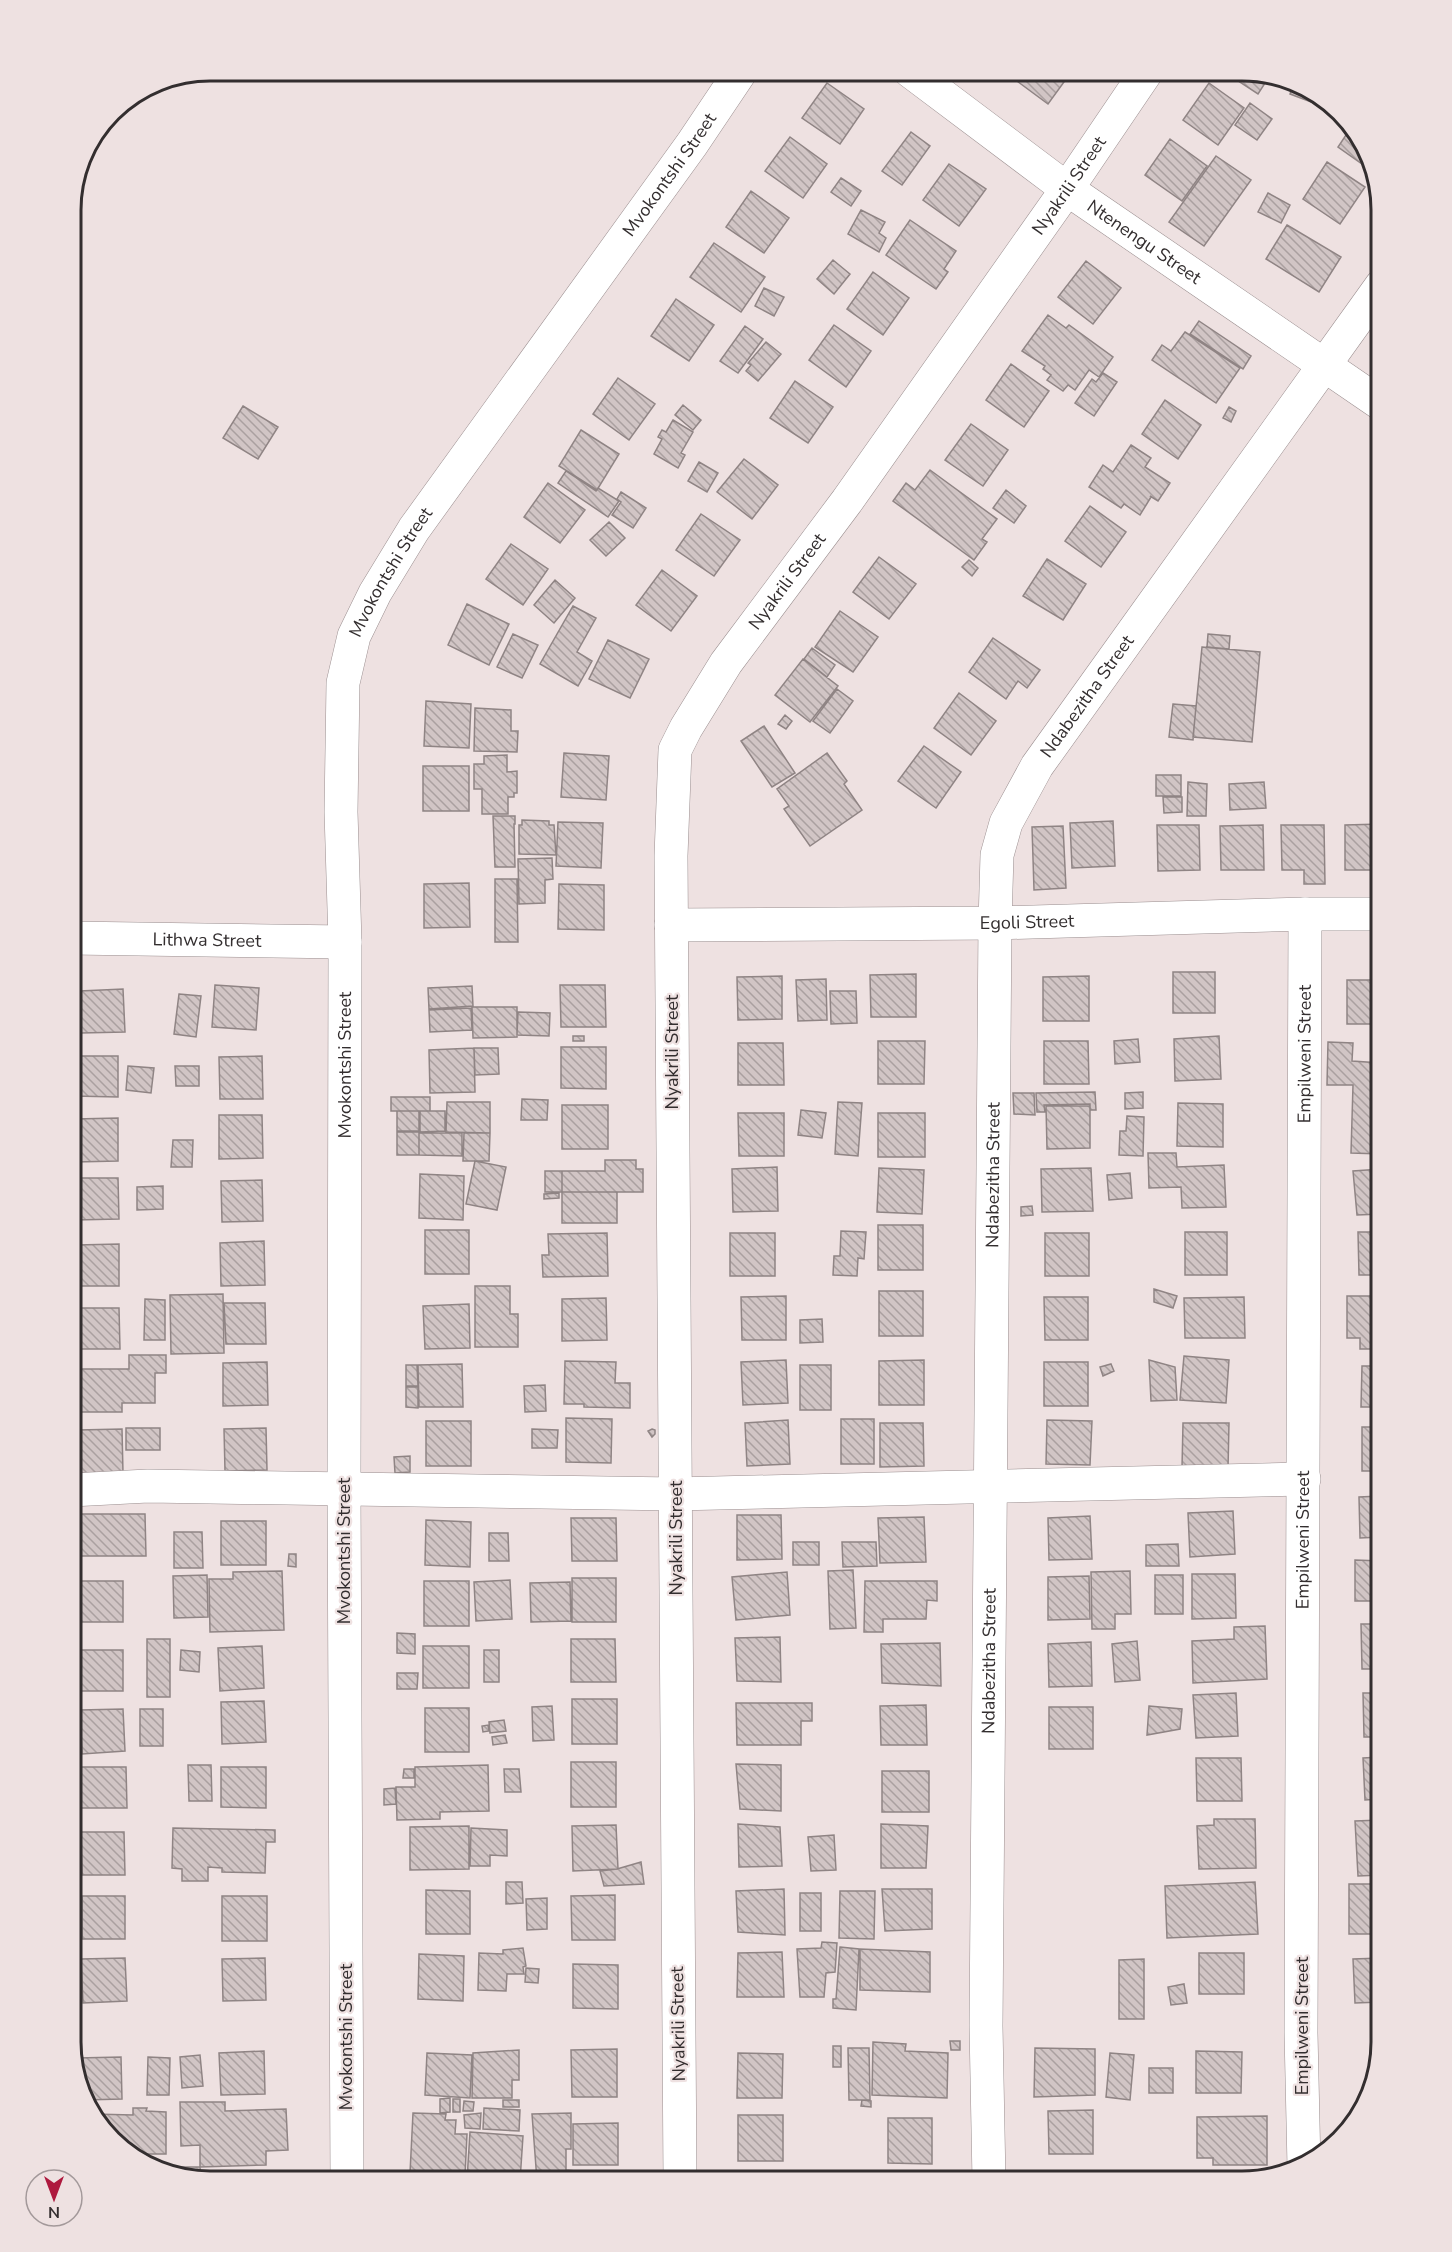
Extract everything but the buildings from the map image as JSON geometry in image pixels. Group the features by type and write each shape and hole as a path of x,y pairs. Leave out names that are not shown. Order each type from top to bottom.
{"street":[{"name":"Mvokontshi Street","path":"347,2171 344,1488 345,942 341,812 343,684 354,636 375,593 414,529 692,144 734,81"},
{"name":"Ntenengu Street","path":"923,81 1067,189 1371,396"},
{"name":"Nyakrili Street","path":"680,2171 671,925 675,750 726,663 847,501 1140,81"},
{"name":"Ndabezitha Street","path":"989,2171 986,2026 994,923 998,855 1006,823 1037,766 1371,302"},
{"name":"Empilweni Street","path":"1304,2155 1301,2033 1305,914"},
{"name":"Egoli Street","path":"671,925 994,923 1371,914"},
{"name":"Lithwa Street","path":"81,938 345,942"},
{"path":"81,1489 148,1486 675,1494 1304,1479"}]}
